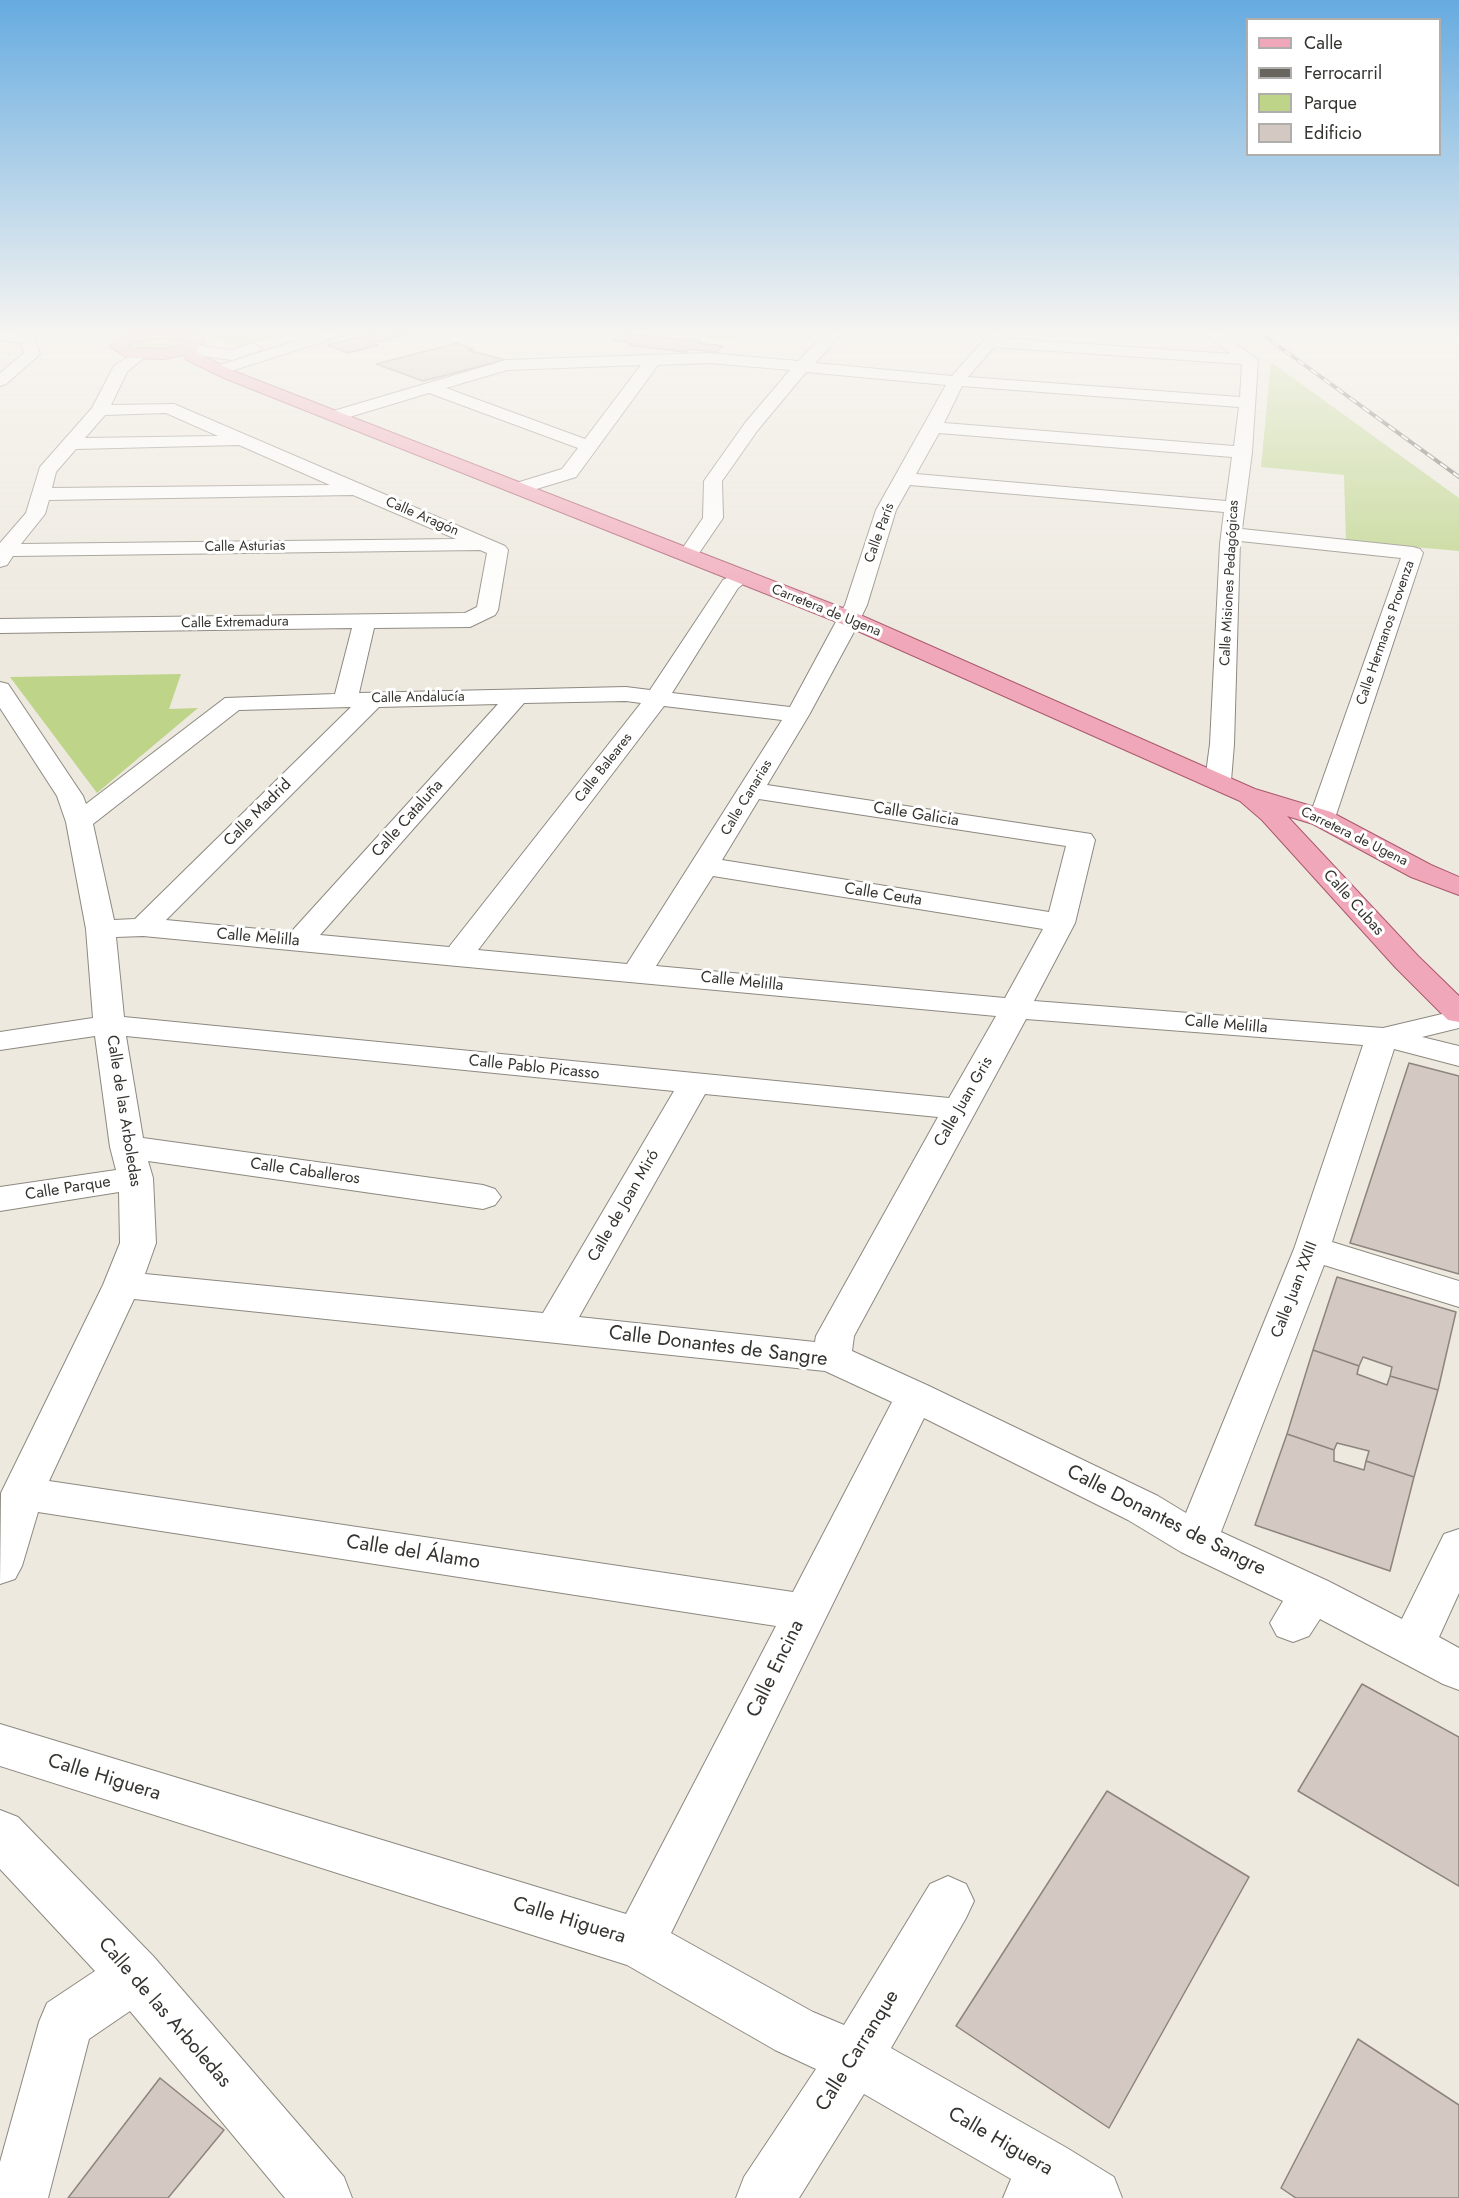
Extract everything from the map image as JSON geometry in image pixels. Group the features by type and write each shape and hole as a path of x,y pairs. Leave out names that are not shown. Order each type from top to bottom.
{"main road":[{"name":"Carretera de Ugena","path":"383,435 850,620 1246,795 1322,818 1421,871 1459,887"},
{"name":"Calle Cubas","path":"1246,795 1271,814 1407,962 1459,1013"},
{"path":"1315,860 1370,859 1421,871"}],"street":[{"path":"3,556 35,514 47,471 78,435"},
{"name":"Calle Aragón","path":"232,435 486,544"},
{"path":"557,435 588,446"},
{"path":"520,488 569,473 597,435"},
{"path":"688,555 713,518 713,482 746,435"},
{"name":"Calle París","path":"850,620 886,510 929,435"},
{"path":"1027,435 1243,452"},
{"name":"Calle Misiones Pedagógicas","path":"1218,781 1222,744 1233,507 1245,435"},
{"path":"69,444 248,441"},
{"path":"904,479 1233,507"},
{"path":"42,494 361,490"},
{"path":"6,515 35,514"},
{"name":"Calle Hermanos Provenza","path":"1231,534 1413,553 1322,818"},
{"name":"Calle Asturias","path":"3,556 486,544"},
{"name":"Calle Extremadura","path":"0,626 470,620 487,610 498,550 486,544"},
{"name":"Calle Baleares","path":"457,957 658,697 730,584 742,576"},
{"name":"Calle Canarias","path":"637,972 752,790 850,620"},
{"path":"345,699 365,621"},
{"name":"Calle de las Arboledas","path":"0,689 12,726 70,796 79,822 101,929 109,1025 132,1163 138,1243 122,1285 22,1493 0,1566"},
{"name":"Calle Andalucía","path":"79,822 233,703 626,694 797,715"},
{"name":"Calle Cataluña","path":"298,942 518,696"},
{"name":"Calle Madrid","path":"142,927 373,699"},
{"name":"Calle Galicia","path":"752,790 1081,840"},
{"name":"Calle Juan Gris","path":"831,1358 835,1336 1061,923 1081,840"},
{"name":"Calle Ceuta","path":"705,866 1061,923"},
{"name":"Calle Melilla","path":"101,929 142,927 1016,1008 1382,1037 1459,1056"},
{"name":"Calle Melilla","path":"1382,1037 1459,1019"},
{"name":"Calle Pablo Picasso","path":"0,1041 109,1025 694,1085 959,1109"},
{"name":"Calle Juan XXIII","path":"1196,1540 1312,1249 1382,1037"},
{"name":"Calle de Joan Miró","path":"554,1328 694,1085"},
{"name":"Calle Caballeros","path":"132,1163 483,1197"},
{"name":"Calle Parque","path":"0,1199 132,1163"},
{"path":"1312,1249 1459,1294"},
{"name":"Calle Donantes de Sangre","path":"122,1285 831,1358 915,1396 1143,1508 1302,1608 1412,1646 1459,1670"},
{"name":"Calle Encina","path":"639,1943 915,1396"},
{"name":"Calle del Álamo","path":"22,1493 804,1612"},
{"path":"1412,1646 1459,1546"},
{"name":"Calle Higuera","path":"0,1745 639,1943 794,2031 855,2058 1040,2183 1093,2198"},
{"name":"Calle de las Arboledas","path":"0,1833 135,1976 322,2198"},
{"name":"Calle Carranque","path":"765,2198 855,2058 948,1901"},
{"path":"19,2198 66,2022 135,1976"}],"green space":[{"path":"1264,435 1371,435 1459,498 1459,551 1346,541 1344,475 1261,467"},
{"path":"181,674 169,709 198,708 97,793 10,677"}],"building":[{"path":"1409,1063 1459,1076 1459,1274 1350,1243"},
{"path":"1337,1277 1456,1312 1438,1390 1390,1376 1392,1367 1363,1357 1359,1366 1313,1350"},
{"path":"1313,1350 1359,1366 1357,1374 1387,1385 1390,1376 1438,1390 1414,1477 1366,1461 1369,1451 1337,1443 1334,1450 1287,1434"},
{"path":"1287,1434 1334,1450 1334,1461 1364,1470 1366,1461 1414,1477 1390,1571 1255,1525"},
{"path":"1362,1684 1459,1737 1459,1886 1298,1791"},
{"path":"1107,1791 1249,1877 1109,2128 956,2026"},
{"path":"1358,2039 1459,2105 1459,2198 1296,2198 1281,2188"},
{"path":"160,2078 224,2130 168,2198 68,2198"}],"railway":[{"path":"1400,435 1459,477"}]}
